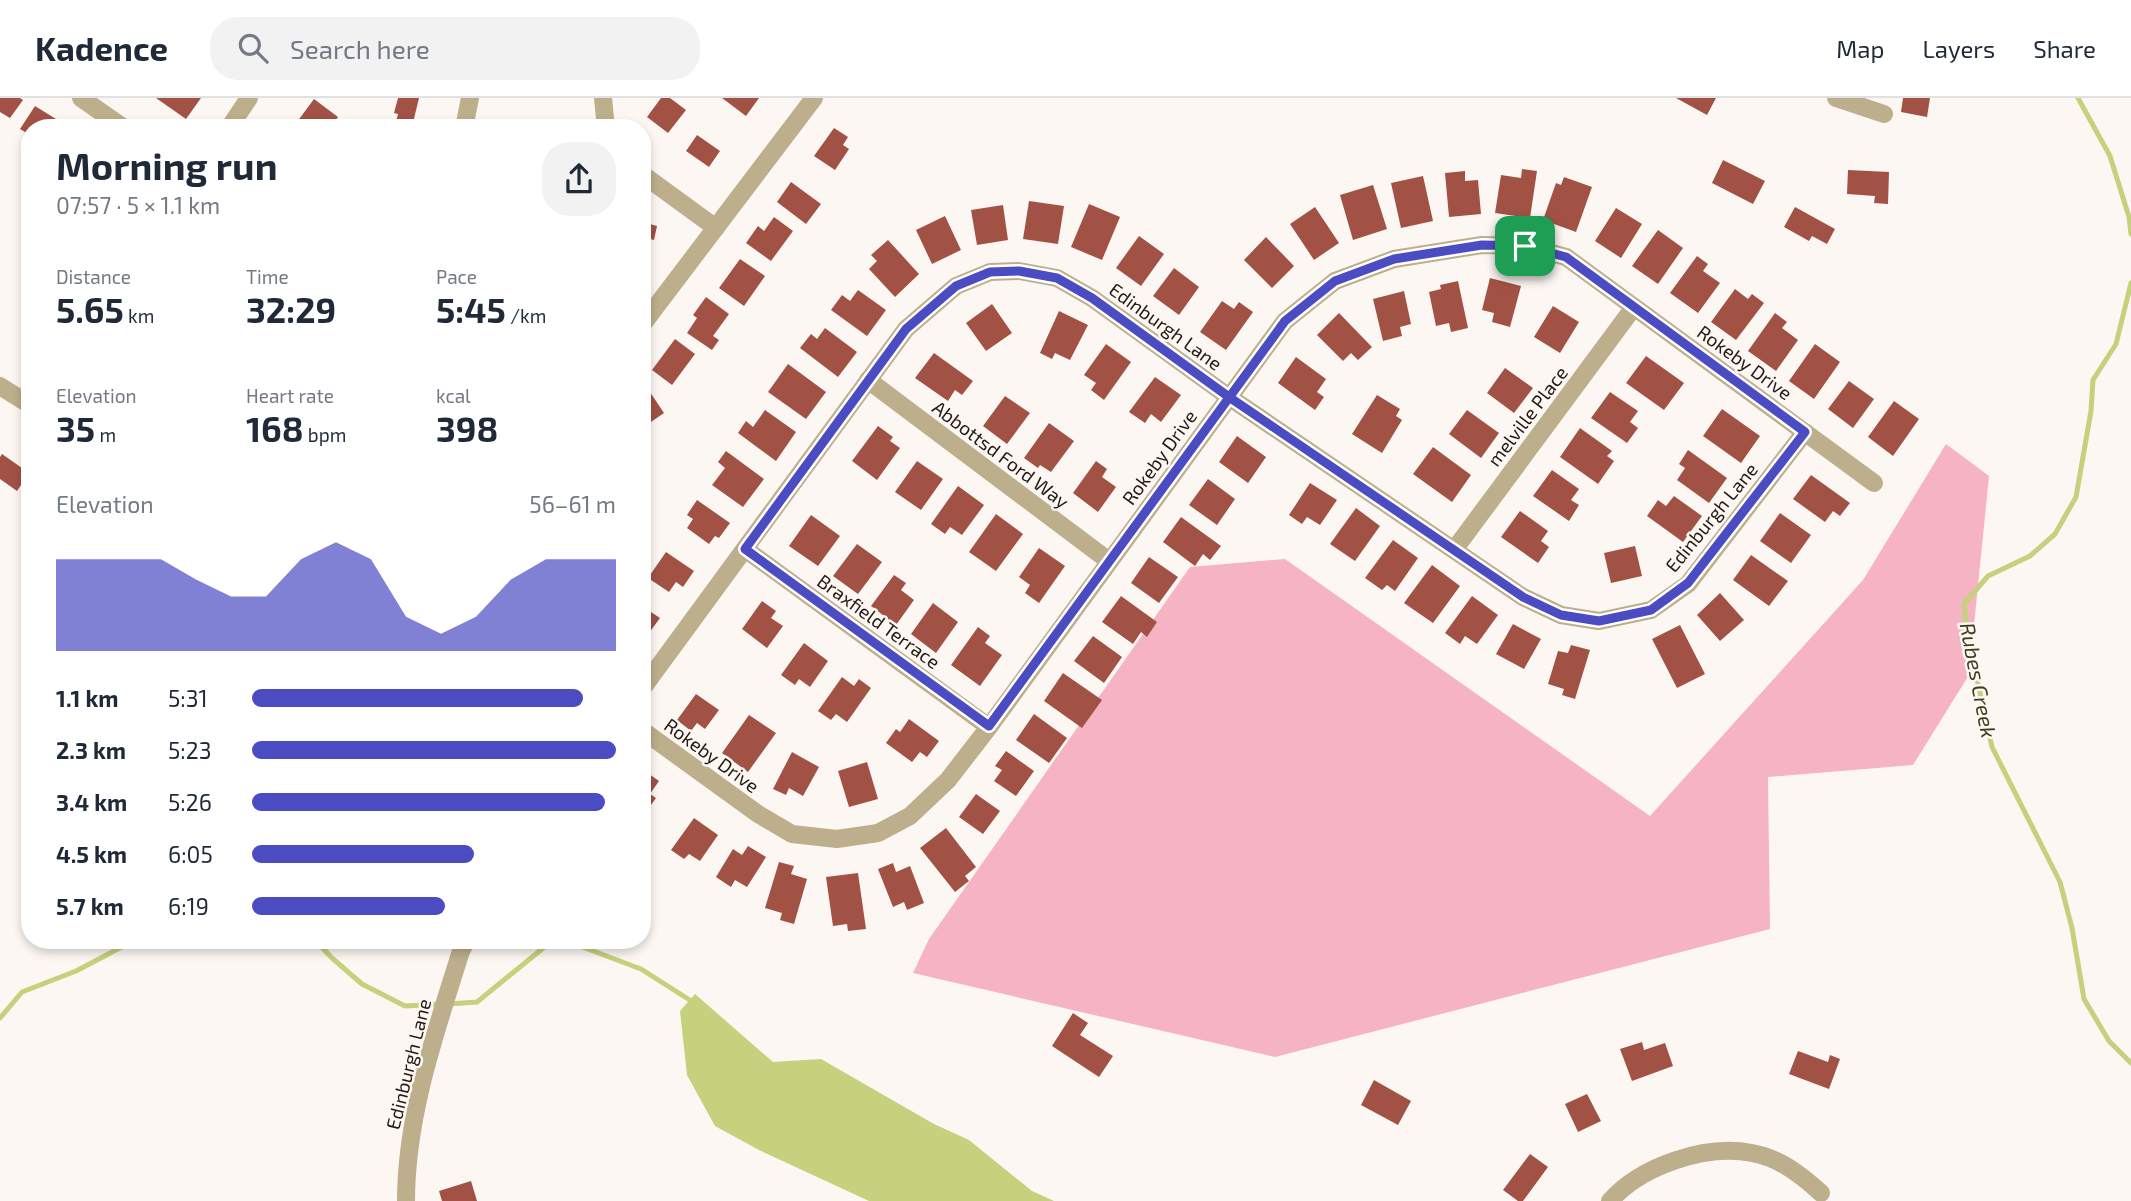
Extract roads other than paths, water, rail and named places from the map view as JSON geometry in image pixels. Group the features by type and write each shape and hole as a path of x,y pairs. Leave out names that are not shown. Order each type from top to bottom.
{"street":[{"path":"81,98 111,119"},
{"path":"235,119 249,98"},
{"path":"466,119 470,98"},
{"path":"603,98 605,119"},
{"path":"651,313 814,98"},
{"path":"1841,99 1884,114"},
{"path":"651,182 716,228"},
{"name":"Rokeby Drive","path":"651,737 758,814 792,834 837,839 878,833 910,816 948,780 989,726 1285,321 1335,281 1394,259 1482,245 1525,246 1566,257 1874,483"},
{"name":"Edinburgh Lane","path":"651,677 906,329 956,286 990,272 1019,271 1057,278 1092,298 1229,397 1523,597 1561,615 1599,621 1651,610 1688,583 1805,432"},
{"name":"melville Place","path":"1454,550 1634,307"},
{"name":"Abbottsd Ford Way","path":"868,380 1109,561"},
{"path":"0,386 21,399"},
{"name":"Braxfield Terrace","path":"745,549 989,726"},
{"name":"Edinburgh Lane","path":"406,1201 409,1147 429,1054 463,949"},
{"path":"1610,1201 1618,1192 1671,1161 1695,1154 1725,1152 1752,1153 1776,1160 1799,1173 1821,1193"}],"waterway":[{"name":"Rubes Creek","path":"2078,98 2110,156 2129,217 2131,234"},
{"name":"Rubes Creek","path":"2131,283 2116,344 2093,380 2091,411 2076,497 2055,534 2030,556 1988,576 1964,604 1968,639 1992,747 2060,882 2072,928 2084,999 2109,1041 2131,1063"},
{"path":"0,1018 22,992 76,971 118,949"},
{"path":"324,949 362,984 405,1006 439,1004"},
{"path":"449,1004 477,1002 542,949"},
{"path":"588,949 641,969 696,1004"}]}
